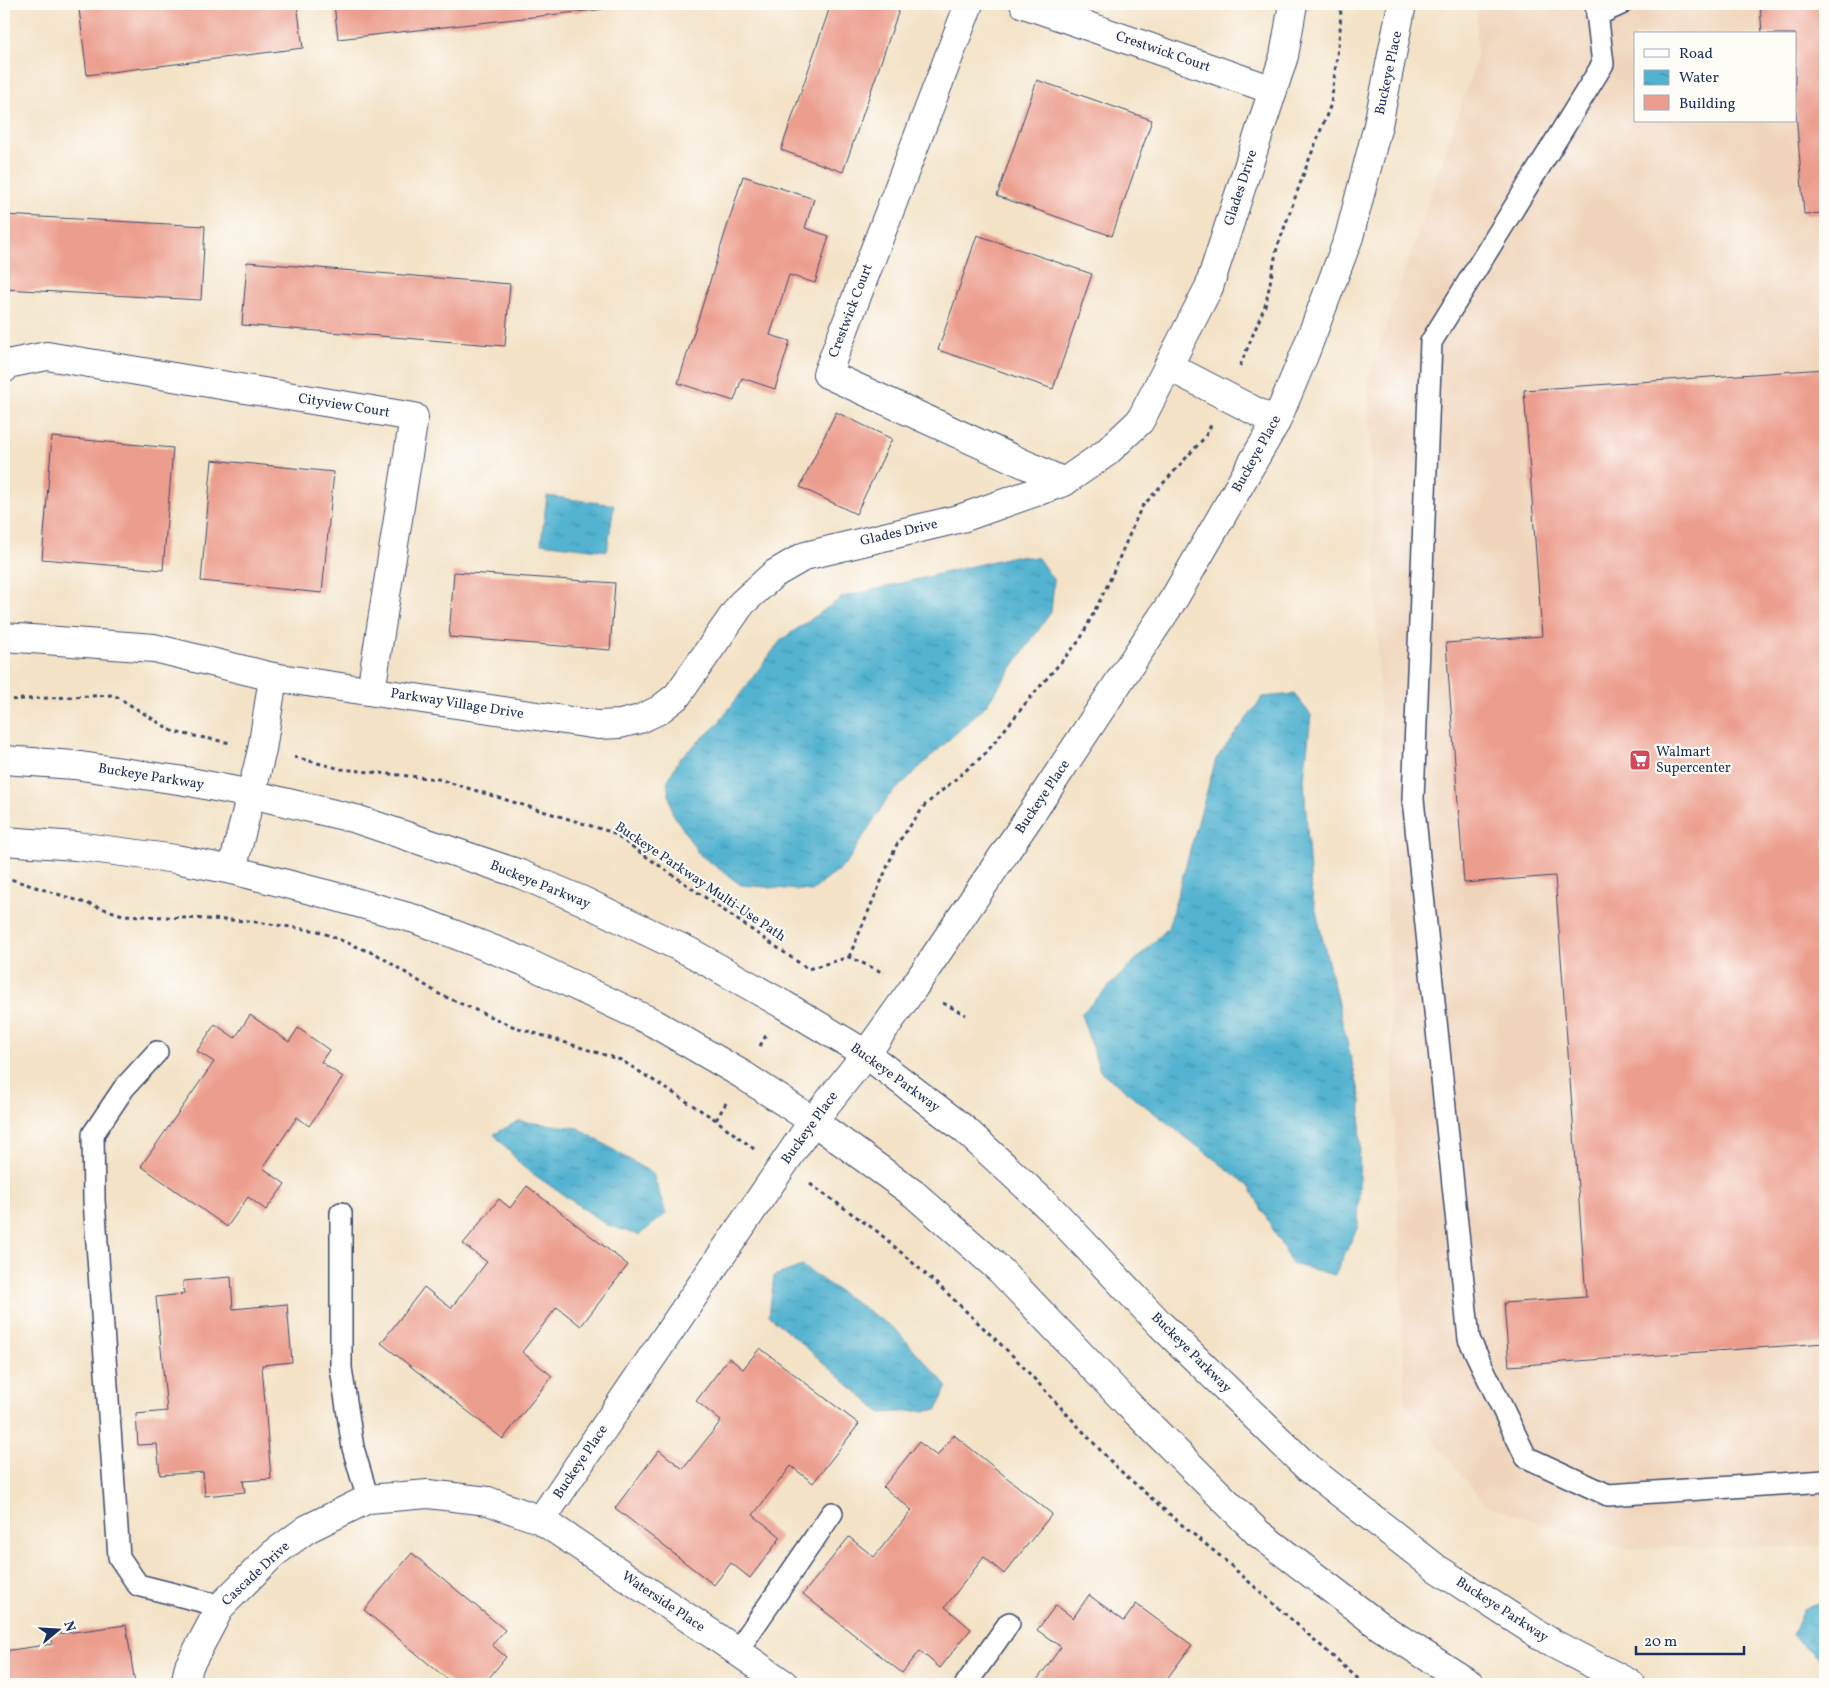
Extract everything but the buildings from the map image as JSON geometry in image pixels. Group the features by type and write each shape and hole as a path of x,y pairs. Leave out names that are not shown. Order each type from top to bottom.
{"street":[{"name":"Crestwick Court","path":"970,4 827,374 1064,482"},
{"name":"Crestwick Court","path":"1024,4 1273,90"},
{"name":"Glades Drive","path":"640,719 660,710 677,696 742,602 774,574 806,556 962,518 1064,482 1106,453 1140,421 1209,287 1284,56 1293,4"},
{"name":"Buckeye Place","path":"541,1520 813,1121 866,1054 914,987 1175,597 1276,422 1305,353 1349,237 1378,125 1402,4"},
{"name":"Cityview Court","path":"4,369 7,364 47,356 414,417 371,691"},
{"path":"1168,366 1276,422"},
{"name":"Parkway Village Drive","path":"4,637 154,648 273,676 598,725 620,724 640,719"},
{"path":"232,870 262,750 273,676"},
{"name":"Buckeye Parkway","path":"4,760 93,768 185,781 251,794 356,819 520,874 580,900 690,952 784,1005 866,1054 964,1129 1052,1210 1162,1325 1307,1467 1436,1568 1552,1643 1631,1684"},
{"path":"4,840 76,846 176,859 232,870 415,919 523,961 652,1022 743,1075 813,1121 914,1194 1000,1270 1127,1403 1258,1533 1381,1627 1470,1684"},
{"name":"Cascade Drive","path":"185,1684 189,1666 221,1606 273,1554 307,1529 368,1499 428,1494 488,1501 541,1520"},
{"name":"Waterside Place","path":"541,1520 784,1684"}],"lane":[{"path":"1621,4 1597,9 1603,64 1431,342 1413,799 1469,1339 1526,1458 1608,1495 1825,1480"},
{"path":"157,1052 124,1088 93,1134 94,1200 119,1557 138,1585 221,1606"},
{"path":"341,1213 341,1368 353,1448 368,1499"},
{"path":"737,1651 832,1513"},
{"path":"966,1684 1009,1624"}],"path":[{"path":"849,957 897,844 925,805 986,754 1030,698 1080,640 1108,584 1141,508 1205,437 1247,351 1266,304 1277,248 1331,104 1340,31 1341,4"},
{"name":"Buckeye Parkway Multi-Use Path","path":"4,700 114,695 174,732 341,769 438,779 611,832 808,969"},
{"path":"716,1120 784,1005 808,969 849,957 914,987 966,1015"}],"shaded area":[{"path":"1477,4 1825,4 1825,1547 1618,1548 1485,1505 1405,1403 1368,380 1477,58"}],"water":[{"path":"547,496 614,505 607,551 541,543"},
{"path":"1014,556 1038,558 1054,581 1051,612 986,705 888,797 846,864 812,891 741,885 699,854 672,812 667,782 680,758 717,725 781,640 843,597"},
{"path":"1294,694 1311,715 1304,780 1311,890 1361,1100 1358,1226 1335,1275 1292,1264 1249,1186 1100,1071 1081,1014 1168,928 1216,759 1263,697"},
{"path":"519,1121 578,1128 653,1174 666,1214 639,1235 607,1225 523,1167 494,1134"},
{"path":"802,1266 896,1330 947,1386 937,1410 881,1413 769,1315 774,1276"},
{"path":"1825,1600 1825,1664 1792,1635 1803,1610"}],"place":[{"name":"Walmart Supercenter","path":"1640,760"}]}
